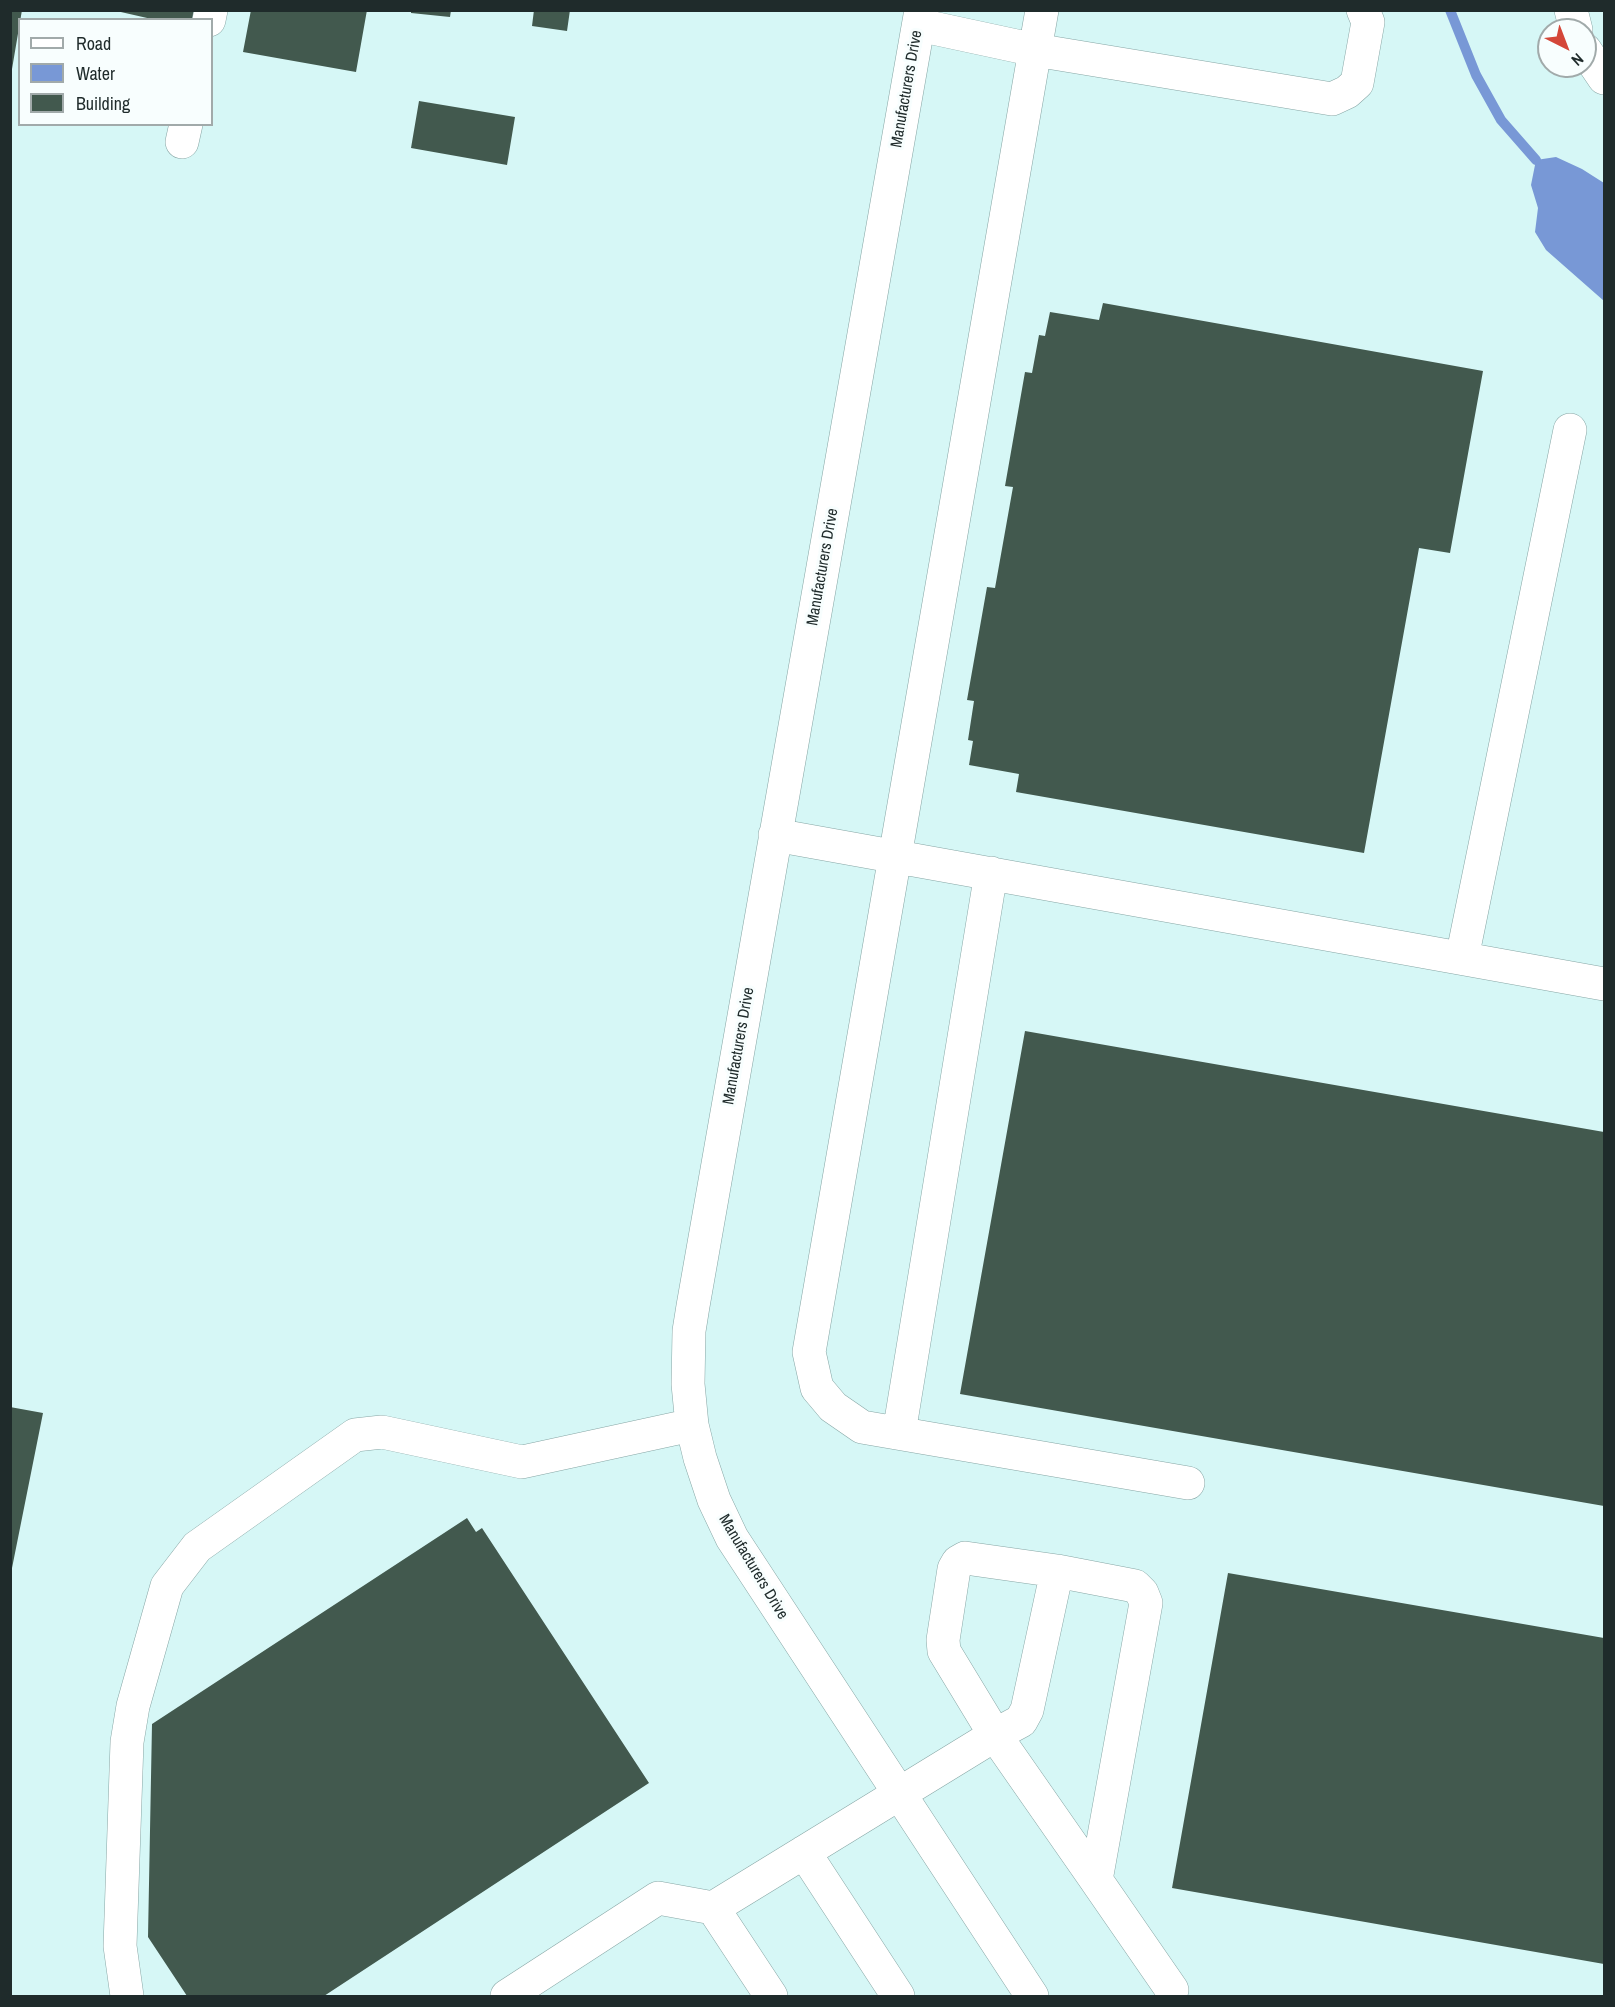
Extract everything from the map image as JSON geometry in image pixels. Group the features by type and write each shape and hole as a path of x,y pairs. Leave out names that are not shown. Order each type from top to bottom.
{"street":[{"path":"1042,10 809,1352 817,1388 833,1407 862,1427 1188,1483"},
{"path":"920,18 1035,50 1332,99 1347,92 1357,83 1368,21 1364,10"},
{"name":"Manufacturers Drive","path":"920,18 689,1331 688,1384 692,1425 706,1481 732,1538 1032,1996"},
{"path":"1462,958 1570,430"},
{"path":"775,835 1605,984"},
{"path":"899,1434 991,873"},
{"path":"127,1996 120,1946 128,1742 132,1715 167,1586 196,1547 355,1435 382,1432 522,1462 692,1425"},
{"path":"1096,1880 1146,1603 1142,1593 1135,1586 1056,1570 965,1558 958,1562 954,1569 943,1640 944,1651 995,1735 1172,1990"},
{"path":"507,1996 658,1898 713,1908 1021,1721 1027,1710 1056,1570"},
{"path":"804,1852 898,1996"},
{"path":"713,1908 771,1996"}],"water":[{"path":"1556,157 1582,169 1604,183 1604,301 1546,250 1535,232 1538,208 1531,185 1536,160"}],"building":[{"path":"10,10 22,10 21,18 18,18 18,34 12,69 10,69"},
{"path":"112,10 196,10 194,18 147,18"},
{"path":"251,10 367,10 356,72 243,52"},
{"path":"411,10 451,10 450,17 411,13"},
{"path":"534,10 570,10 567,31 532,26"},
{"path":"419,101 515,117 507,165 411,148"},
{"path":"1103,303 1483,371 1450,553 1419,548 1364,853 1016,792 1019,774 969,765 973,741 968,740 974,701 967,700 987,587 995,588 1013,487 1005,486 1025,372 1032,373 1039,335 1045,336 1050,312 1099,320"},
{"path":"1025,1031 1604,1132 1604,1506 960,1394"},
{"path":"10,1407 43,1413 12,1568 10,1568"},
{"path":"467,1518 476,1532 482,1528 649,1783 324,1996 187,1996 148,1937 152,1724"},
{"path":"1228,1573 1604,1638 1604,1964 1172,1888"}],"waterway":[{"path":"1450,10 1476,75 1501,120 1536,160"}]}
